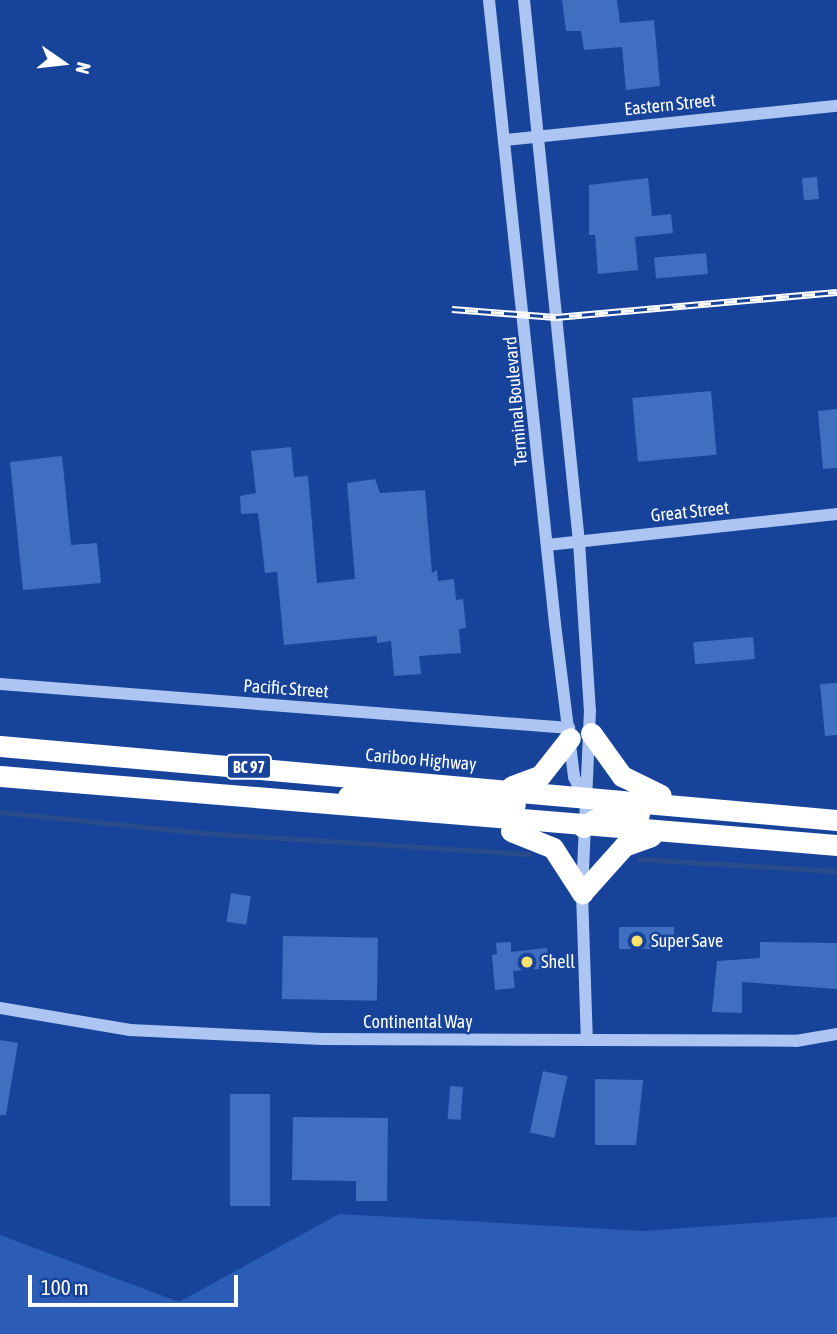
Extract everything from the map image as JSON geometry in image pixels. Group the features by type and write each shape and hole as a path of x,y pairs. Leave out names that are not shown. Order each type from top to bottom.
{"highway":[{"path":"499,789 540,776 577,733 622,776 679,803"},
{"name":"Cariboo Highway","path":"0,746 679,803 837,820"},
{"name":"BC 97","path":"0,776 287,803 837,845"},
{"path":"287,803 368,795 562,807 583,796"},
{"path":"583,827 594,817 621,812 837,829"},
{"path":"410,813 537,838 561,857 582,893 624,846 666,833"}],"street":[{"name":"Terminal Boulevard","path":"489,0 547,545 577,733 590,779 583,796 582,893 587,1040"},
{"name":"Terminal Boulevard","path":"524,0 579,542 574,777 583,796"},
{"name":"Eastern Street","path":"506,140 837,106"},
{"name":"Great Street","path":"547,545 837,514"},
{"name":"Pacific Street","path":"0,684 577,733"},
{"name":"Continental Way","path":"0,1008 130,1030 322,1039 796,1041 837,1034"}],"shaded area":[{"path":"339,1214 644,1231 837,1217 837,1334 0,1334 0,1235 179,1302"}],"building":[{"path":"562,0 617,0 620,23 654,20 660,86 626,90 622,47 584,50 581,31 566,31"},
{"path":"817,177 819,199 804,200 802,178"},
{"path":"648,178 652,216 671,214 673,233 635,237 638,270 598,274 595,235 589,235 589,185"},
{"path":"706,253 708,274 656,278 654,258"},
{"path":"711,391 717,455 638,462 632,398"},
{"path":"837,409 837,468 823,469 818,411"},
{"path":"291,447 294,477 308,476 317,583 355,579 347,483 375,479 380,493 425,490 432,573 437,570 438,581 454,579 456,600 463,599 466,628 459,629 461,653 419,656 421,674 394,676 391,641 377,643 377,636 284,645 277,572 265,573 258,513 241,514 240,496 256,493 251,451"},
{"path":"62,456 71,545 97,543 101,583 23,590 10,462"},
{"path":"753,637 755,659 695,664 693,642"},
{"path":"837,683 837,735 825,736 820,684"},
{"path":"231,893 251,896 246,925 226,922"},
{"path":"619,927 674,927 674,949 619,949"},
{"path":"283,936 378,938 377,1001 282,999"},
{"path":"511,942 511,952 547,948 549,968 513,971 515,988 495,990 492,955 497,954 496,943"},
{"path":"760,942 837,943 837,989 742,982 742,1013 712,1012 717,961 760,958"},
{"path":"0,1040 18,1043 6,1115 0,1115"},
{"path":"543,1071 567,1076 554,1138 530,1133"},
{"path":"595,1079 643,1080 636,1145 595,1145"},
{"path":"450,1086 463,1087 461,1120 448,1119"},
{"path":"230,1094 270,1094 270,1206 230,1206"},
{"path":"293,1117 388,1118 387,1201 356,1201 356,1181 292,1180"}],"waterway":[{"path":"0,812 203,833 528,854"},
{"path":"639,859 837,871"}],"railway":[{"path":"452,309 556,317 837,292"}],"place":[{"name":"Super Save","path":"637,941"},
{"name":"Shell","path":"527,962"}]}
